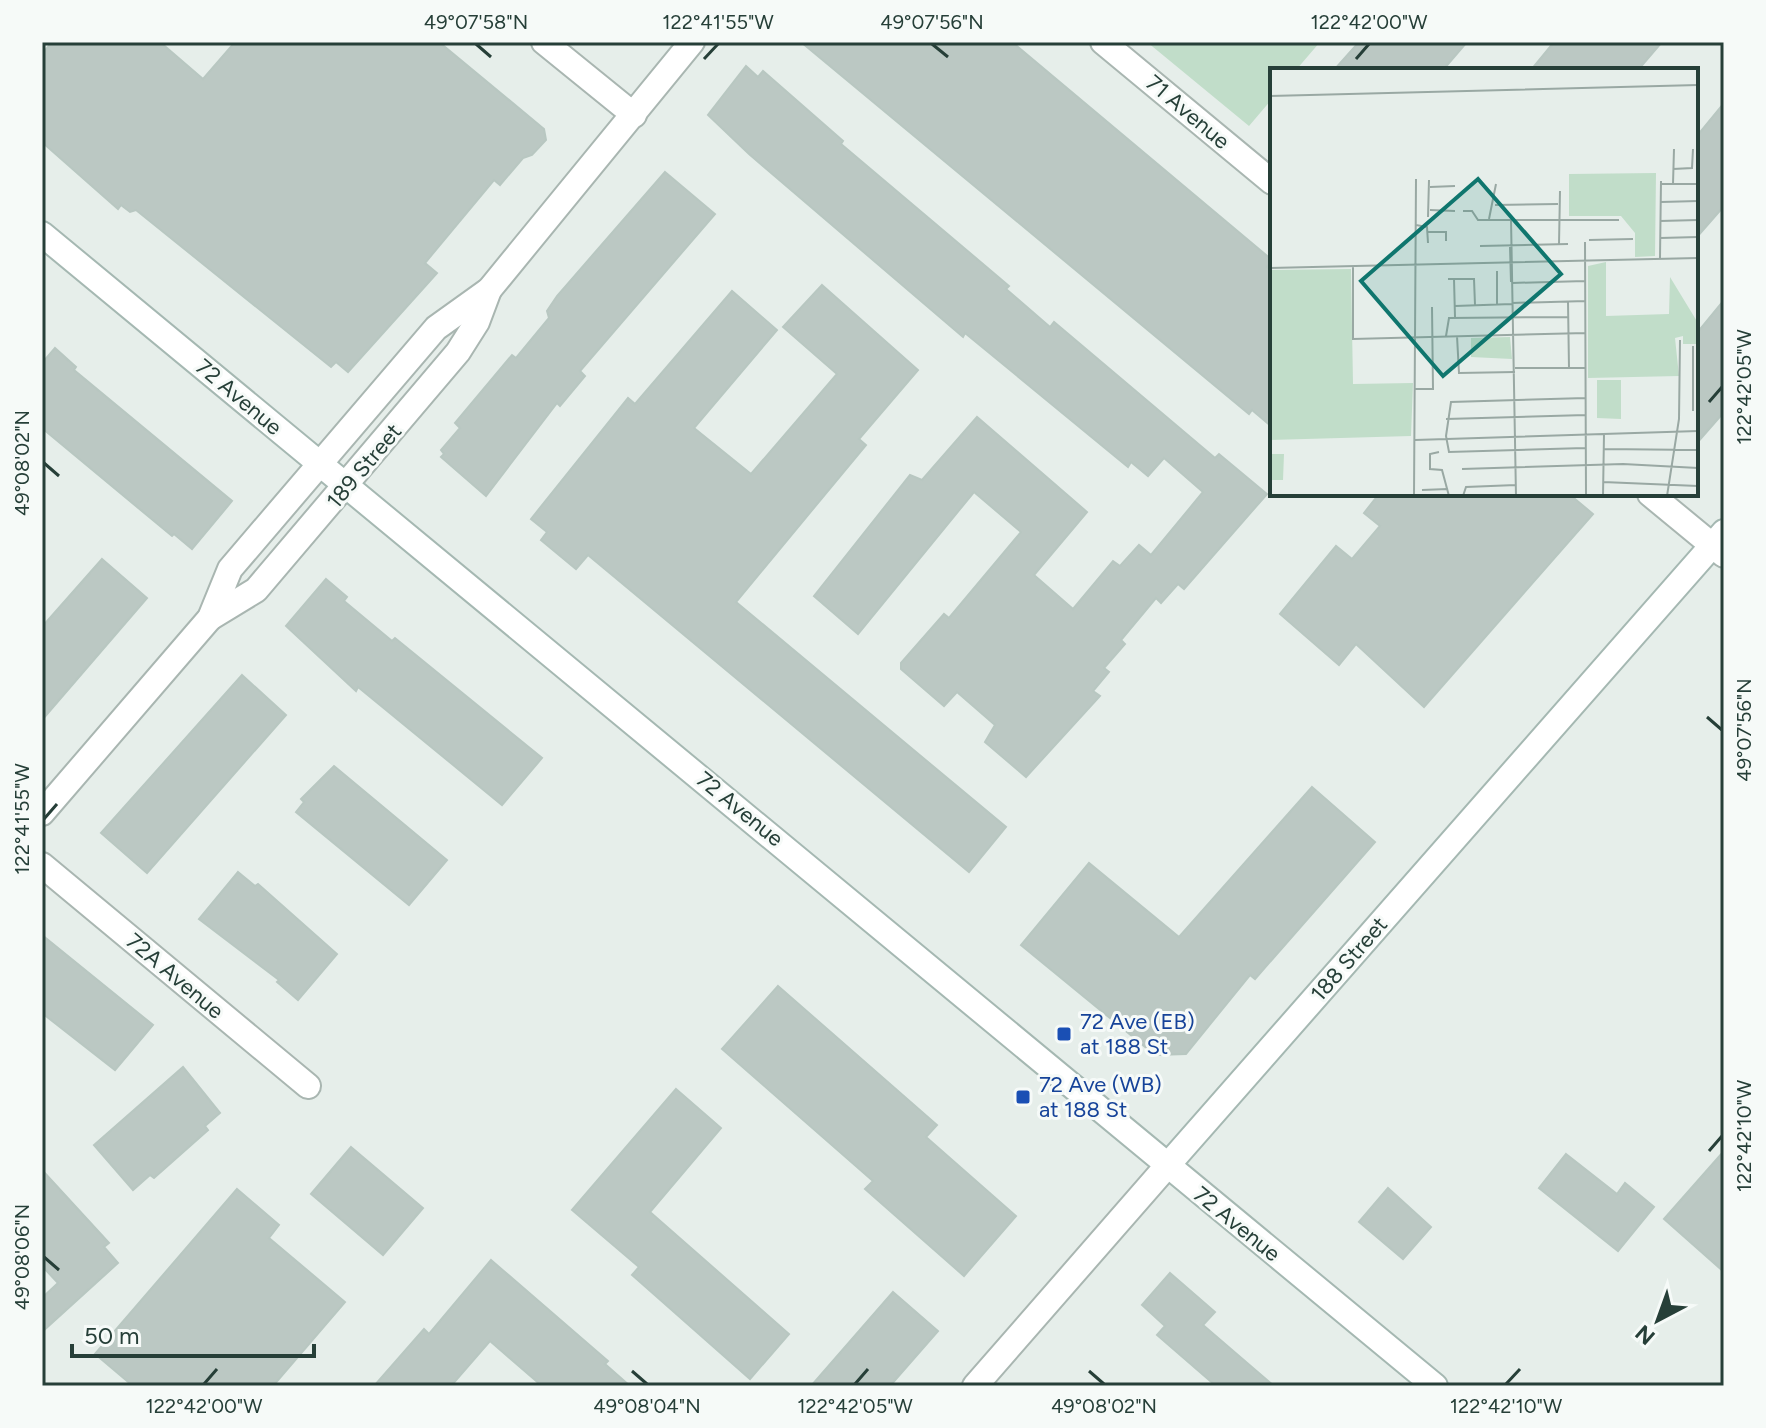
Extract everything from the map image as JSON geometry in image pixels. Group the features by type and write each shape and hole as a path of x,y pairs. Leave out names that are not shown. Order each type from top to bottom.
{"street":[{"path":"544,42 634,115"},
{"name":"189 Street","path":"210,618 230,569 436,328 489,290 692,42"},
{"name":"71 Avenue","path":"1103,42 1270,180"},
{"name":"72 Avenue","path":"42,234 1435,1386"},
{"name":"189 Street","path":"42,813 210,618 256,590 347,486 458,352 477,322 489,290"},
{"path":"1653,496 1720,544"},
{"name":"188 Street","path":"975,1386 1720,544"},
{"name":"72A Avenue","path":"42,865 308,1086"}],"green space":[{"path":"1147,42 1320,42 1298,68 1270,68 1270,101 1249,126"}],"building":[{"path":"52,42 160,42 203,79 235,42 439,42 544,129 546,140 532,155 523,158 500,185 494,180 425,263 437,273 348,372 336,362 331,367 136,210 130,212 121,205 118,209 42,142 42,54"},
{"path":"801,42 1012,42 1270,258 1267,267 1270,270 1270,425 1252,410 1249,414"},
{"path":"1359,42 1467,42 1445,68 1336,68"},
{"path":"1554,42 1662,42 1640,68 1533,68"},
{"path":"746,66 758,77 763,71 843,141 841,144 1009,286 1006,289 1050,327 1054,322 1215,458 1219,454 1267,494 1184,589 1178,584 1161,603 1156,598 1121,640 1125,644 1104,668 1109,672 1093,691 1100,696 1026,777 985,742 995,725 957,692 944,706 901,669 901,663 944,614 949,618 1021,532 974,492 858,634 814,596 910,475 922,480 977,417 1087,512 1034,575 1073,609 1113,561 1120,566 1139,545 1151,555 1203,492 1164,458 1148,476 1131,462 1128,467 965,333 963,337 749,154 708,115"},
{"path":"1724,103 1724,206 1698,236 1698,135"},
{"path":"665,172 715,214 580,371 585,376 560,406 557,403 486,496 441,457 444,454 441,450 460,428 455,423 512,355 516,358 549,318 547,311 557,296"},
{"path":"822,285 918,370 859,439 866,445 736,602 1006,827 969,872 588,555 576,569 541,540 547,532 531,519 628,398 635,404 732,291 777,330 694,428 751,474 837,374 783,327"},
{"path":"1724,300 1724,412 1698,442 1698,332"},
{"path":"55,348 76,367 74,370 232,501 192,549 174,534 172,536 42,428 42,363"},
{"path":"1377,496 1571,496 1593,514 1424,707 1356,644 1339,665 1280,614 1336,546 1352,559 1380,526 1364,513"},
{"path":"102,559 147,598 42,720 42,627"},
{"path":"326,579 347,597 344,601 392,641 395,638 542,758 502,805 358,687 356,691 286,626"},
{"path":"242,675 286,715 147,873 101,833"},
{"path":"334,766 447,860 409,905 296,812 304,802 301,799"},
{"path":"1312,787 1375,842 1255,979 1250,975 1186,1054 1155,1055 1021,945 1089,863 1179,937"},
{"path":"238,872 255,886 258,884 337,954 298,1000 277,982 279,980 199,919"},
{"path":"42,935 153,1025 115,1070 42,1013"},
{"path":"778,986 937,1125 926,1137 1016,1216 964,1276 865,1189 873,1181 722,1049"},
{"path":"183,1067 220,1113 205,1126 208,1130 154,1178 150,1175 133,1190 94,1145"},
{"path":"676,1089 721,1128 650,1212 789,1334 750,1379 632,1275 639,1267 572,1210"},
{"path":"351,1147 423,1208 383,1255 311,1194"},
{"path":"1724,1151 1724,1272 1664,1219"},
{"path":"1566,1154 1617,1194 1625,1183 1654,1207 1618,1251 1539,1188"},
{"path":"42,1170 109,1243 104,1247 118,1263 42,1332 42,1298 58,1283 42,1266"},
{"path":"1388,1188 1431,1227 1403,1259 1359,1222"},
{"path":"237,1189 279,1225 269,1238 345,1302 273,1386 133,1386 95,1354"},
{"path":"491,1260 608,1361 605,1364 630,1386 542,1386 490,1341 451,1386 374,1386 424,1329 429,1334"},
{"path":"1170,1273 1215,1312 1203,1325 1274,1386 1216,1386 1157,1335 1165,1326 1142,1305"},
{"path":"893,1292 938,1331 890,1386 811,1386"}],"place":[{"name":"72 Ave (EB) at 188 St","path":"1064,1034"},
{"name":"72 Ave (WB) at 188 St","path":"1023,1097"}]}
